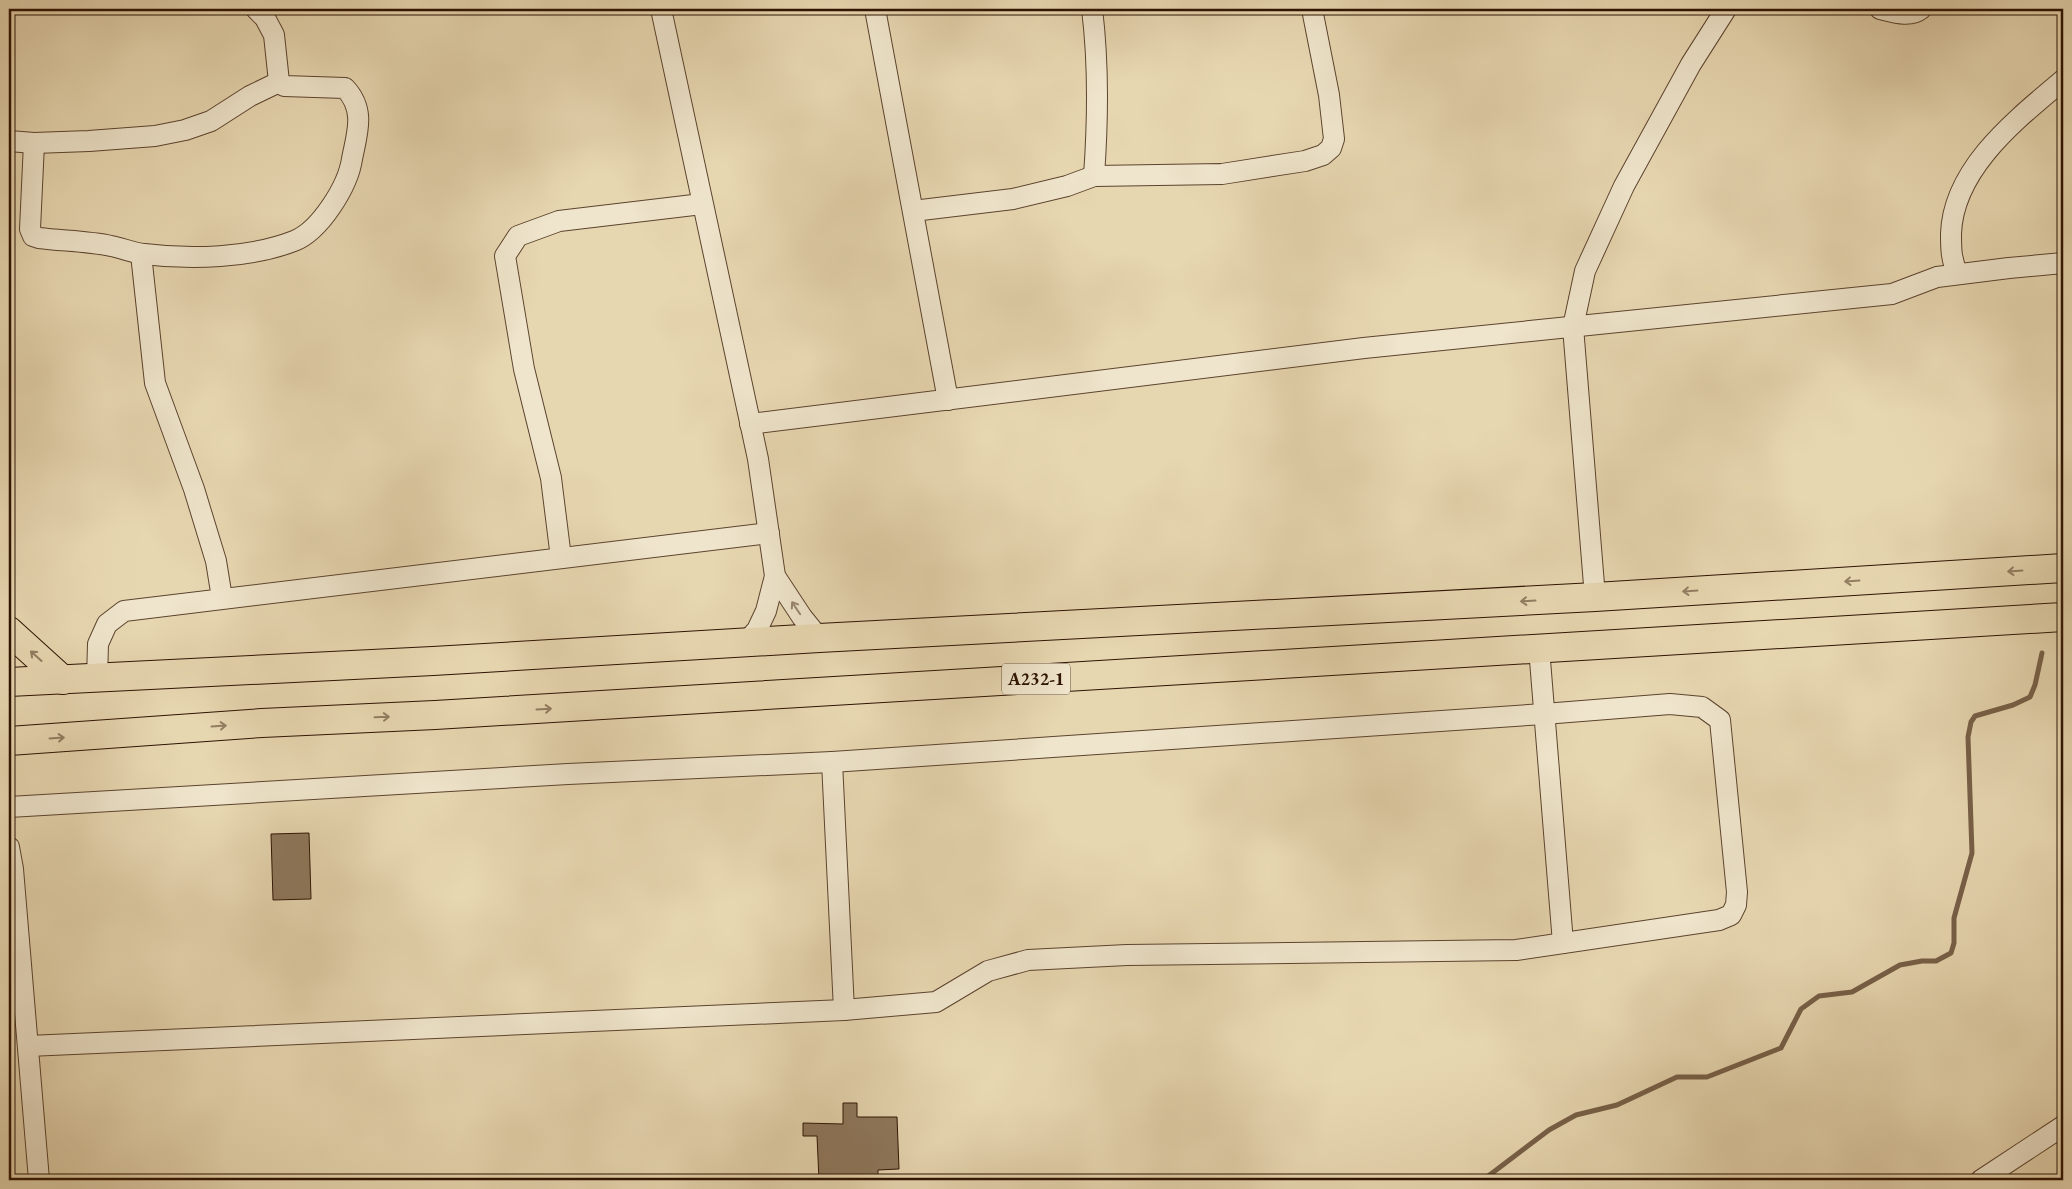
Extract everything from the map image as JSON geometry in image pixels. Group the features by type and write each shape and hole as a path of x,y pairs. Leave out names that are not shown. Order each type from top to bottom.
{"highway":[{"path":"9,682 98,679 746,642 1595,597 2063,568"},
{"name":"A232-1","path":"9,742 262,723 445,715 2063,616"},
{"path":"9,631 63,680"}],"street":[{"path":"34,144 30,229 33,236 110,246 141,254 171,257 244,254 296,240 312,228 326,213 339,193 352,164 359,123 357,106 345,88 284,86 279,82 274,35 265,18 256,9"},
{"path":"661,9 758,459 775,576 766,611 757,630 746,642"},
{"path":"875,9 948,400"},
{"path":"1092,9 1097,50 1098,115 1094,176"},
{"path":"912,211 1013,199 1067,186 1094,176 1222,174 1305,161 1323,155 1331,148 1334,139 1329,96 1312,9"},
{"path":"1595,597 1573,327 1585,271 1624,186 1691,64 1726,9"},
{"path":"1880,9 1906,14 1920,9"},
{"path":"1958,274 1950,255 1952,222 1956,200 1968,176 2005,130 2063,80"},
{"path":"9,141 34,144 155,136 185,130 211,121 250,96 279,82"},
{"path":"561,558 550,478 524,370 505,256 518,236 559,221 702,204"},
{"path":"141,254 155,383 194,490 216,561 222,598"},
{"path":"750,424 1355,350 1892,294 1937,277 2063,263"},
{"path":"98,679 98,644 107,624 124,611 769,533"},
{"path":"775,576 802,617 820,638"},
{"path":"1539,648 1563,943"},
{"path":"9,807 559,775 832,762 1670,704 1702,707 1720,720 1738,892 1731,916 1719,920 1516,950 1127,955 1028,960 988,971 936,1002 844,1010 28,1046"},
{"path":"832,762 844,1010"},
{"path":"9,847 13,869 39,1180"},
{"path":"1981,1180 2063,1126"}],"building":[{"path":"309,833 311,899 273,900 271,834"},
{"path":"843,1103 857,1103 857,1117 897,1117 899,1169 878,1170 878,1180 819,1180 817,1136 803,1136 803,1123 843,1124"}],"waterway":[{"path":"1483,1180 1549,1130 1576,1115 1617,1105 1677,1077 1707,1077 1781,1048 1801,1009 1819,996 1852,992 1900,965 1922,961 1936,961 1951,953 1954,943 1954,918 1972,853 1968,737 1971,722 1975,716 2013,705 2030,697 2035,685 2042,653"}]}
